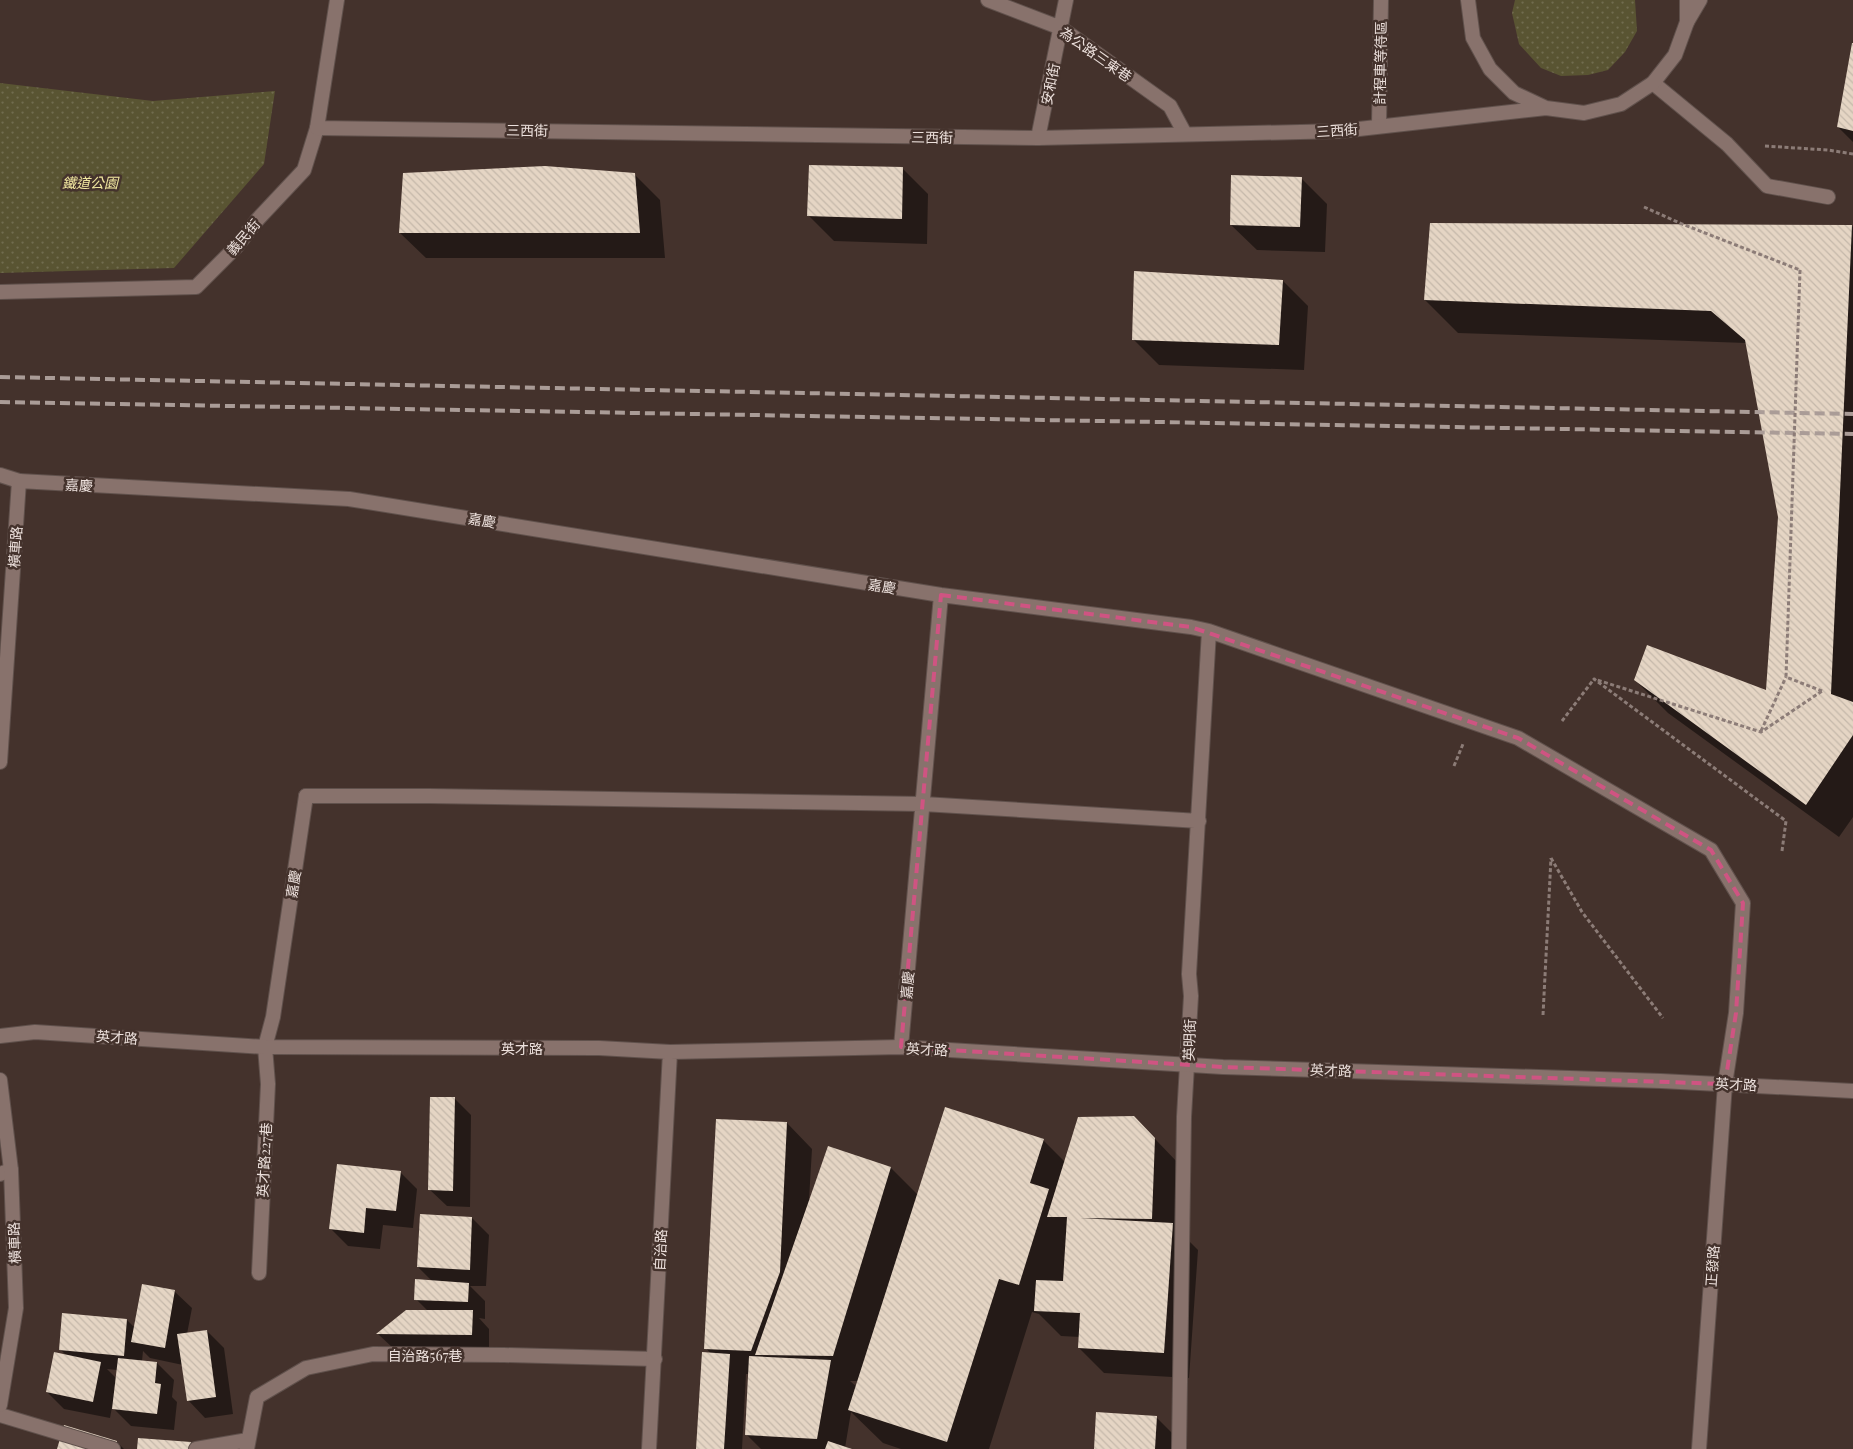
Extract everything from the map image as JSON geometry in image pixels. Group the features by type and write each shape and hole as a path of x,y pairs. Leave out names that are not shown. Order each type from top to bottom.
{"street":[{"name":"義民街","path":"0,292 196,287 236,247 258,219 304,170 317,128 338,0"},
{"name":"為公路三東巷","path":"988,0 1061,28 1170,106 1185,134"},
{"name":"安和街","path":"1038,138 1066,0"},
{"name":"計程車等待區","path":"1379,126 1381,0"},
{"path":"1468,0 1473,38 1490,69 1514,93 1546,108 1584,113 1621,104 1653,83 1675,55 1687,22 1700,0"},
{"path":"1687,0 1687,22"},
{"path":"1653,83 1727,144 1767,186 1828,197"},
{"name":"三西街","path":"317,128 1038,138 1341,131 1546,108"},
{"name":"嘉慶","path":"0,475 19,481 349,498 941,595 1191,627 1209,631"},
{"name":"橫車路","path":"0,762 19,481"},
{"name":"嘉慶","path":"901,1047 941,595"},
{"name":"英明街","path":"1178,1449 1184,1117 1191,996 1189,974 1209,631"},
{"name":"正發路","path":"1209,631 1518,738 1711,850 1743,903 1736,1012 1725,1084 1699,1449"},
{"name":"嘉慶","path":"266,1047 306,796 429,796 923,804 1199,821"},
{"name":"英才路","path":"0,1036 35,1032 266,1047 599,1048 670,1052 901,1047 1188,1065 1725,1084 1853,1091"},
{"name":"英才路227巷","path":"259,1273 268,1084 266,1047"},
{"name":"自治路","path":"649,1449 670,1052"},
{"name":"橫車路","path":"0,1080 16,1308 0,1405"},
{"name":"自治路567巷","path":"247,1444 257,1397 306,1368 373,1354 655,1359"},
{"path":"0,1415 113,1449"},
{"path":"196,1449 247,1444"}],"path":[{"path":"1727,144 1828,150 1853,154"},
{"path":"1644,207 1682,224 1800,270 1786,677 1761,732"},
{"path":"1761,732 1822,691 1786,677"},
{"path":"1594,678 1761,732"},
{"path":"1562,721 1594,678"},
{"path":"1594,678 1786,820 1782,851"},
{"path":"1454,766 1464,741"},
{"path":"1543,1014 1551,858 1582,912 1663,1018"}],"highlighted area":[{"path":"941,595 1191,627 1518,738 1711,850 1743,903 1736,1013 1725,1084 1223,1067 901,1047"}],"green space":[{"path":"1515,0 1635,0 1637,31 1625,52 1608,70 1588,75 1561,76 1541,68 1519,44 1512,13"},
{"name":"鐵道公園","path":"0,83 153,101 275,91 264,164 174,268 0,273"}],"building":[{"path":"1853,43 1853,131 1837,127"},
{"path":"809,165 903,167 902,219 807,216"},
{"path":"545,166 635,173 640,233 399,233 403,173"},
{"path":"1231,175 1302,177 1300,227 1230,225"},
{"path":"1430,223 1852,225 1831,694 1853,702 1853,735 1806,805 1634,680 1647,645 1766,690 1778,517 1745,340 1711,311 1424,300"},
{"path":"1134,271 1283,280 1279,345 1132,340"},
{"path":"430,1097 455,1097 453,1191 428,1190"},
{"path":"945,1107 1044,1139 1030,1183 1049,1189 1019,1285 999,1279 947,1442 848,1410"},
{"path":"1134,1116 1155,1138 1152,1219 1080,1218 1173,1223 1164,1353 1078,1348 1080,1313 1034,1311 1036,1280 1063,1281 1067,1217 1047,1217 1078,1117"},
{"path":"716,1119 787,1122 780,1272 751,1351 704,1349"},
{"path":"828,1146 891,1167 833,1356 755,1355"},
{"path":"337,1164 401,1171 396,1211 366,1208 364,1233 329,1229"},
{"path":"420,1214 472,1217 470,1270 417,1267"},
{"path":"415,1279 469,1283 468,1302 414,1300"},
{"path":"142,1284 175,1290 165,1348 131,1342"},
{"path":"406,1310 473,1310 472,1335 376,1334"},
{"path":"62,1313 127,1319 124,1356 59,1350"},
{"path":"207,1330 216,1397 187,1401 177,1334"},
{"path":"54,1352 101,1362 93,1402 46,1392"},
{"path":"702,1352 730,1354 724,1449 696,1449"},
{"path":"749,1356 831,1360 817,1439 745,1435"},
{"path":"118,1358 157,1362 155,1383 161,1384 157,1414 112,1409"},
{"path":"1096,1412 1157,1416 1155,1449 1094,1449"},
{"path":"64,1425 117,1441 115,1449 57,1449"},
{"path":"138,1438 191,1442 190,1449 137,1449"},
{"path":"828,1441 852,1449 825,1449"}],"railway":[{"path":"0,377 1853,414"},
{"path":"0,402 1853,434"}]}
